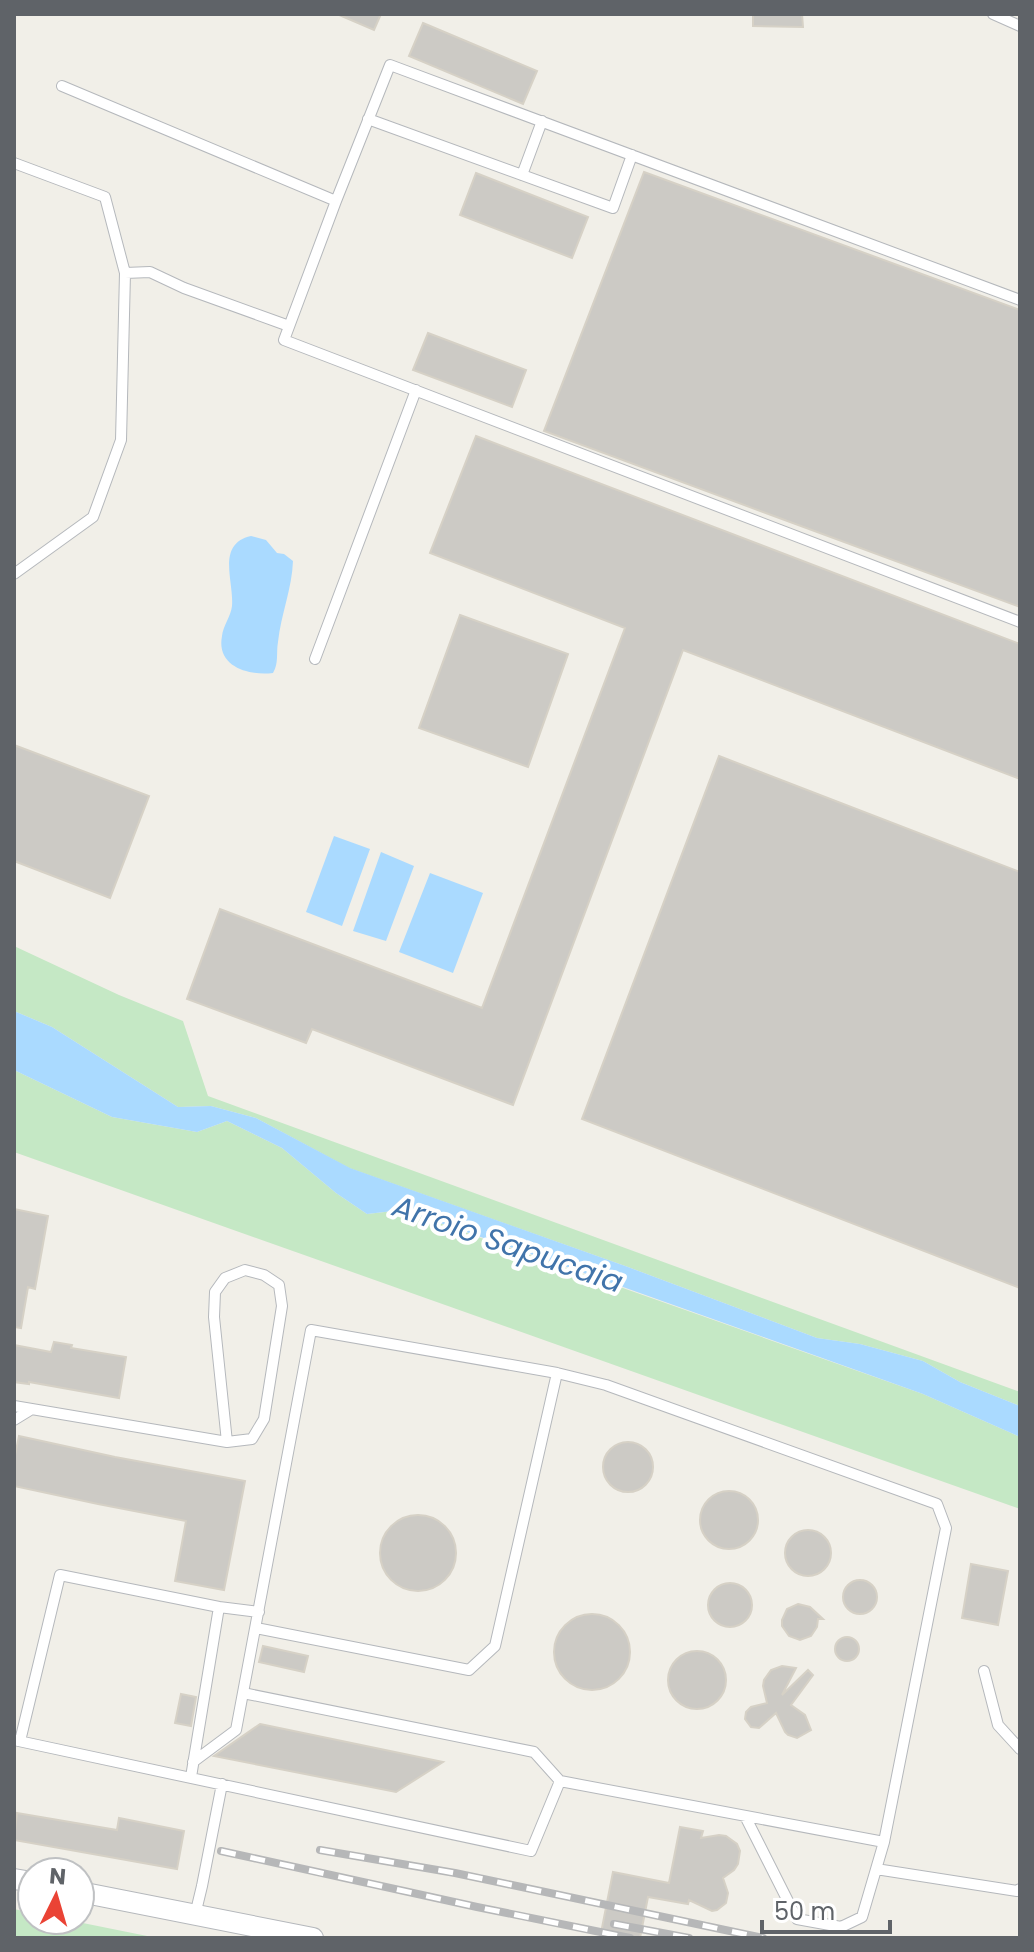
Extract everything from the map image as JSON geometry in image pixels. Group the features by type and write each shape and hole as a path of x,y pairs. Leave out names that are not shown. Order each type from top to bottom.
{"street":[{"path":"96,1895 313,1938"}],"lane":[{"path":"993,14 1020,26"},
{"path":"1020,300 390,65 284,340 1020,622"},
{"path":"62,86 336,201"},
{"path":"368,119 613,208 632,155"},
{"path":"522,175 542,121"},
{"path":"14,163 105,197 125,273 121,440 93,517 14,574"},
{"path":"125,273 150,272 184,288 289,326"},
{"path":"315,659 416,390"},
{"path":"14,1406 227,1442 252,1439 264,1419 282,1306 279,1285 264,1275 245,1270 225,1278 215,1292 214,1317 227,1442"},
{"path":"193,1762 236,1730 311,1330 557,1373 606,1385 937,1504 946,1528 884,1842 862,1917 841,1927 797,1919 745,1816"},
{"path":"256,1628 469,1670 495,1646 557,1373"},
{"path":"14,1420 32,1409"},
{"path":"259,1612 60,1575 17,1740 531,1851 560,1781"},
{"path":"191,1777 219,1607"},
{"path":"984,1671 998,1725 1020,1749"},
{"path":"243,1693 534,1752 560,1781 884,1842"},
{"path":"195,1915 222,1784"},
{"path":"876,1869 1020,1889"}],"green space":[{"path":"14,946 183,1021 208,1096 1020,1392 1020,1406 960,1382 923,1361 860,1344 817,1338 349,1168 256,1118 211,1106 178,1107 52,1027 14,1011"},
{"path":"14,1070 112,1117 197,1132 227,1121 282,1148 336,1193 367,1214 402,1210 923,1394 1020,1437 1020,1509 14,1152"},
{"path":"14,1909 16,1936 96,1936 96,1926 157,1938 14,1938"}],"water":[{"path":"251,536 266,540 277,553 293,561 273,673 254,673 236,667 229,662 221,647 232,606 230,555 240,540"},
{"path":"334,836 370,849 342,926 306,912"},
{"path":"381,852 414,866 386,941 353,931"},
{"path":"430,873 483,893 453,973 399,952"},
{"name":"Arroio Sapucaia","path":"14,1011 52,1027 178,1107 211,1106 256,1118 350,1168 817,1338 860,1344 923,1361 960,1382 1020,1406 1020,1437 923,1394 402,1210 367,1214 336,1193 282,1148 227,1121 197,1132 112,1117 14,1070"}],"building":[{"path":"337,14 381,14 374,30"},
{"path":"753,14 802,14 803,27 753,26"},
{"path":"423,23 537,71 523,104 409,56"},
{"path":"644,172 1020,310 1020,607 544,431"},
{"path":"476,173 588,217 572,258 460,215"},
{"path":"428,333 526,370 512,407 413,370"},
{"path":"476,436 1020,644 1020,779 683,650 513,1105 312,1029 306,1043 187,999 220,909 482,1008 625,628 430,553"},
{"path":"460,615 568,654 528,767 419,728"},
{"path":"14,745 149,796 110,898 14,861"},
{"path":"719,756 1020,872 1020,1288 582,1119"},
{"path":"14,1209 48,1216 35,1289 28,1287 21,1328 14,1327"},
{"path":"54,1342 72,1345 71,1348 126,1357 119,1398 14,1382 14,1345 51,1352"},
{"path":"19,1436 245,1481 224,1590 175,1581 186,1521 14,1486 14,1460"},
{"path":"628,1442 646,1449 653,1467 646,1485 628,1492 610,1485 603,1467 610,1449"},
{"path":"729,1491 750,1499 758,1520 750,1541 729,1549 708,1541 700,1520 708,1499"},
{"path":"418,1515 433,1518 445,1526 453,1538 456,1553 453,1568 445,1580 433,1588 418,1591 403,1588 391,1580 383,1568 380,1553 383,1538 391,1526 403,1518"},
{"path":"808,1530 824,1537 831,1553 824,1569 808,1576 792,1569 785,1553 792,1537"},
{"path":"971,1564 1008,1571 998,1625 962,1618"},
{"path":"860,1580 872,1585 877,1597 872,1609 860,1614 848,1609 843,1597 848,1585"},
{"path":"730,1583 746,1589 752,1605 746,1621 730,1627 714,1621 708,1605 714,1589"},
{"path":"798,1604 810,1607 823,1619 818,1619 811,1636 800,1640 789,1636 782,1626 787,1609"},
{"path":"592,1614 607,1617 619,1625 627,1637 630,1652 627,1667 619,1679 607,1687 592,1690 577,1687 565,1679 557,1667 554,1652 557,1637 565,1625 577,1617"},
{"path":"847,1637 855,1641 859,1649 855,1657 847,1661 839,1657 835,1649 839,1641"},
{"path":"263,1646 308,1656 304,1672 259,1662"},
{"path":"697,1651 718,1659 726,1680 718,1701 697,1709 676,1701 668,1680 676,1659"},
{"path":"782,1666 796,1668 782,1695 808,1670 813,1675 791,1705 805,1715 811,1730 797,1738 785,1732 776,1713 759,1728 751,1727 745,1719 751,1707 767,1703 764,1680 771,1670"},
{"path":"181,1694 196,1697 191,1726 175,1723"},
{"path":"260,1724 443,1762 396,1792 214,1756"},
{"path":"17,1813 117,1830 119,1818 184,1831 177,1869 14,1840"},
{"path":"680,1827 703,1831 701,1838 726,1836 737,1844 740,1851 738,1864 723,1878 728,1893 726,1903 712,1911 689,1900 688,1904 648,1897 640,1938 600,1938 613,1872 669,1883"}],"railway":[{"path":"320,1850 455,1873 763,1938"},
{"path":"221,1851 630,1938"},
{"path":"614,1924 689,1938"}]}
